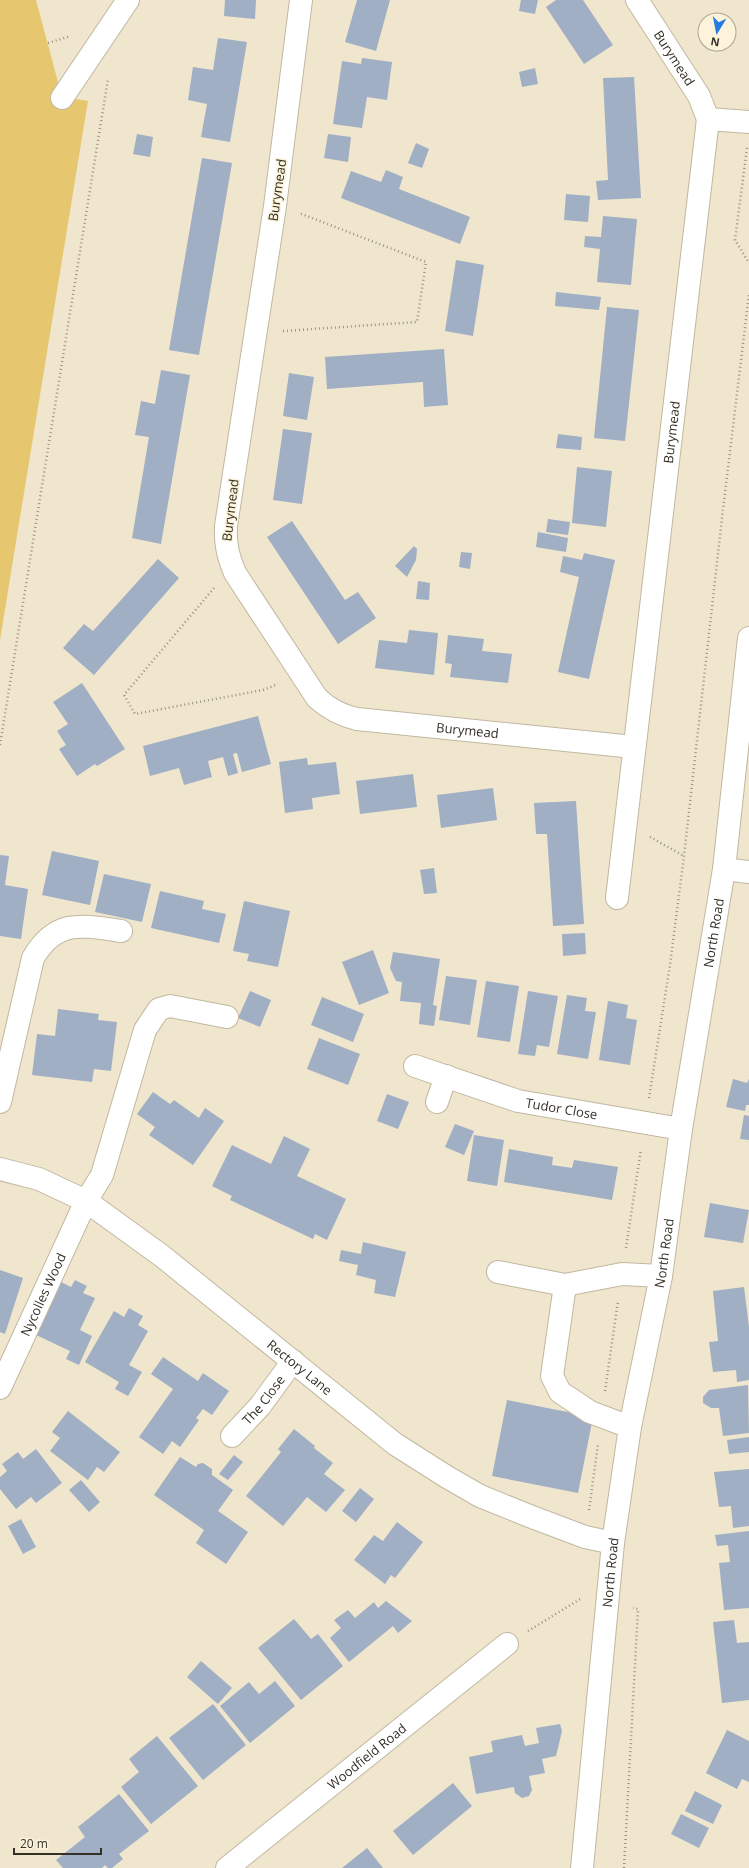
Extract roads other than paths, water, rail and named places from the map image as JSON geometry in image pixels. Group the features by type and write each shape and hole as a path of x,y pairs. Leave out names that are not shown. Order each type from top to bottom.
{"street":[{"path":"62,98 128,0"},
{"name":"Burymead","path":"302,0 275,206 226,526 225,545 228,557 235,573 316,698 328,708 339,714 357,719 634,747"},
{"name":"Burymead","path":"617,898 708,118 699,96 638,0"},
{"path":"708,118 749,122"},
{"name":"North Road","path":"582,1868 613,1543 630,1427 661,1276 681,1129 724,869 749,638"},
{"path":"724,869 749,872"},
{"path":"0,1102 32,958 41,943 51,934 70,928 89,926 121,931"},
{"name":"Nycolles Wood","path":"0,1388 86,1201 102,1175 145,1030 160,1009 170,1006 227,1016"},
{"name":"Tudor Close","path":"415,1066 518,1100 681,1129"},
{"path":"438,1102 446,1076"},
{"name":"Rectory Lane","path":"0,1169 39,1179 86,1201 162,1256 395,1444 447,1477 480,1496 585,1537 613,1543"},
{"path":"498,1272 565,1285 622,1274 661,1276"},
{"path":"565,1285 552,1376 560,1392 590,1412 630,1427"},
{"name":"The Close","path":"232,1436 260,1406 293,1361"},
{"name":"Woodfield Road","path":"227,1868 508,1644"}]}
